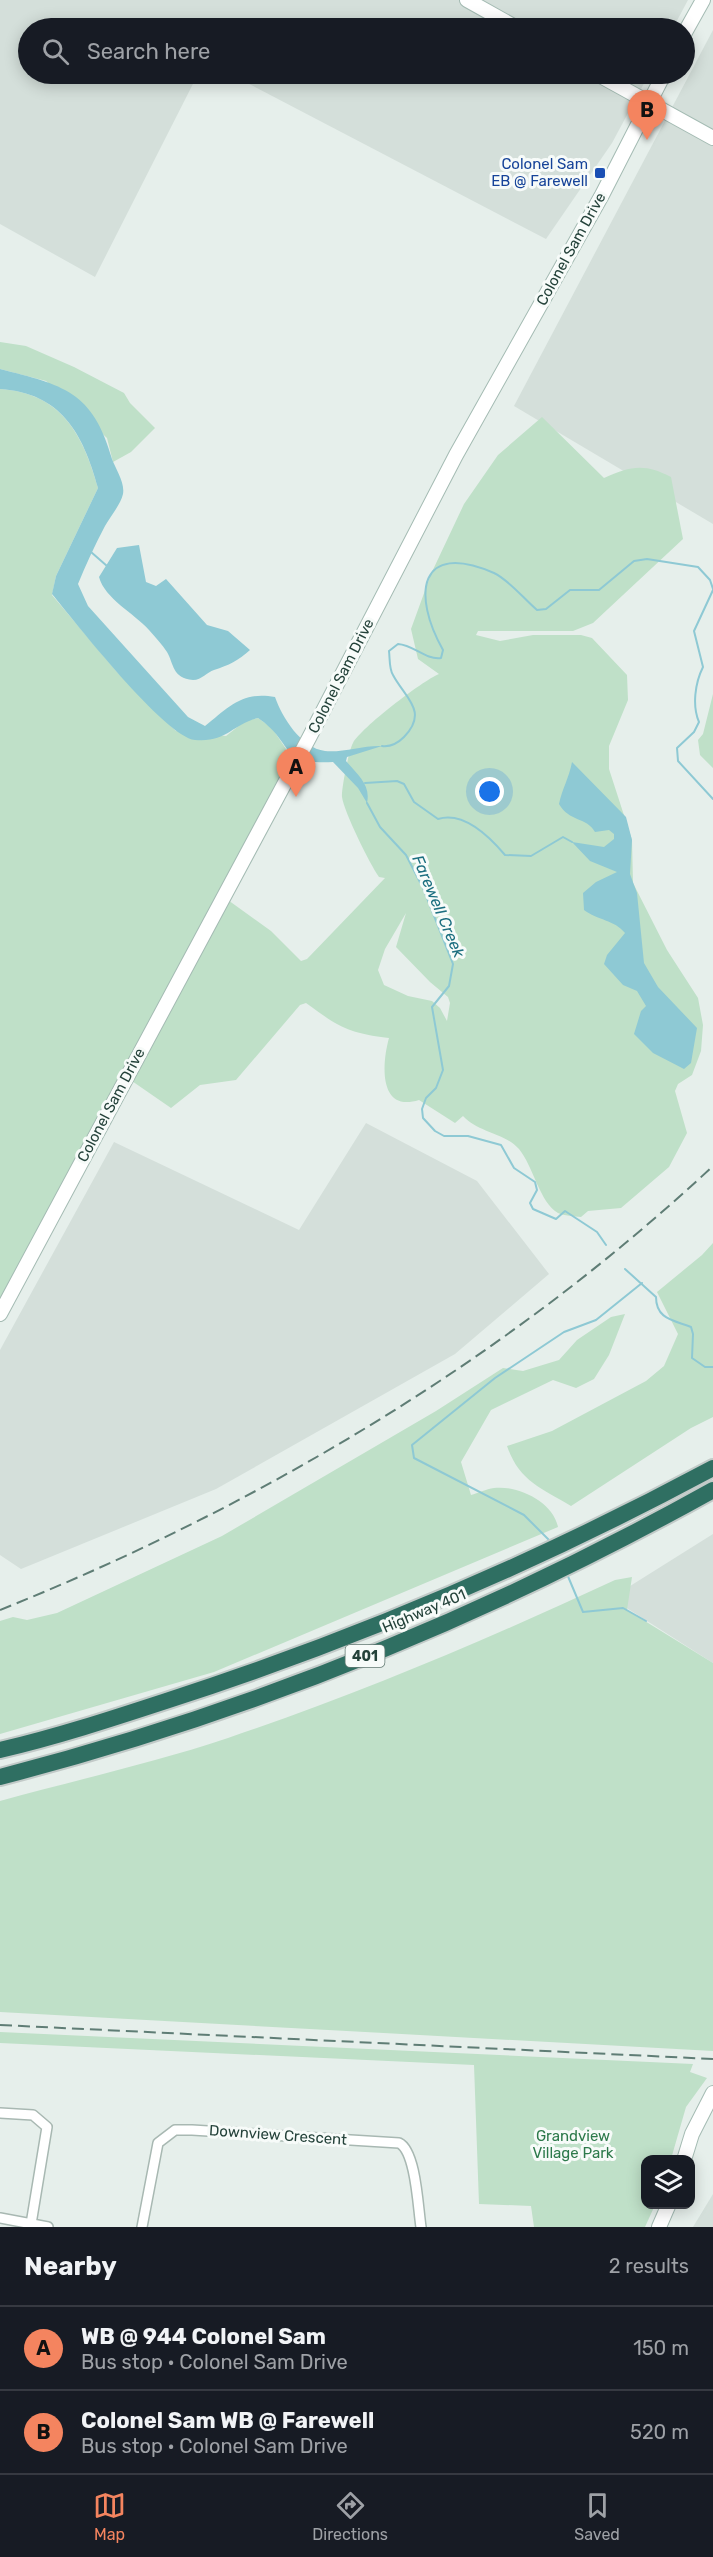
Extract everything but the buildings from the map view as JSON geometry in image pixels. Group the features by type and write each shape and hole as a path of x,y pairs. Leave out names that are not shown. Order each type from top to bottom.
{"highway":[{"name":"Highway 401","path":"0,1750 52,1738 238,1678 343,1639 472,1585 640,1507 713,1468"},
{"name":"Highway 401","path":"0,1777 54,1764 278,1692 423,1632 537,1581 713,1491"}],"street":[{"path":"467,0 499,18"},
{"path":"693,18 703,0"},
{"path":"615,84 713,138"},
{"name":"Colonel Sam Drive","path":"0,1314 309,738 456,455 602,195 658,84"},
{"path":"686,2155 692,2134 713,2093"},
{"path":"0,2113 33,2115 47,2127 31,2224"},
{"name":"Downview Crescent","path":"142,2227 158,2143 175,2130 405,2145 411,2158 421,2227"},
{"path":"659,2227 667,2209"},
{"path":"0,2218 48,2227"}],"shaded area":[{"path":"0,0 688,0 678,18 18,18 18,84 193,84 95,277 0,224"},
{"path":"713,30 713,524 514,406 684,84 695,84 695,64"},
{"path":"249,84 644,84 612,143 546,239"},
{"path":"366,1123 477,1181 549,1274 455,1354 216,1489 21,1569 0,1555 0,1350 114,1142 299,1230"},
{"path":"713,1534 713,1663 611,1598"},
{"path":"713,2194 713,2227 693,2227"}],"green space":[{"path":"0,342 26,346 74,367 124,393 130,403 155,428 131,452 113,462 107,438 46,381 0,369"},
{"path":"0,389 21,392 39,399 54,408 66,420 85,450 98,488 56,576 52,595 117,672 176,731 226,736 245,721 258,718 272,728 288,752 285,777 221,895 271,931 301,961 307,959 385,878 379,877 370,861 344,804 342,793 349,753 358,736 379,716 439,674 418,659 411,629 431,574 464,504 498,455 542,417 604,478 638,468 653,470 671,477 683,539 593,623 573,631 478,631 476,635 500,641 533,635 581,635 592,638 627,675 628,700 609,746 609,769 632,840 633,883 667,950 698,998 703,1025 701,1051 692,1075 678,1084 675,1091 687,1133 669,1167 621,1208 588,1211 581,1217 558,1213 546,1201 524,1156 513,1143 476,1126 463,1116 455,1123 419,1100 406,1102 396,1099 390,1093 385,1072 389,1038 344,1028 306,1003 300,1005 236,1080 200,1085 171,1108 129,1079 0,1313","holes":["406,913 396,947 448,997 450,1003 447,1021 440,1008 432,1001 408,996 384,985 378,970 385,949"]},
{"path":"713,694 713,768 700,755 698,740 703,734"},
{"path":"713,1243 713,1417 691,1428 571,1506 532,1482 518,1468 507,1446 552,1431 646,1381 664,1366 678,1334 657,1292"},
{"path":"625,1314 609,1355 594,1379 576,1388 553,1380 491,1410 461,1462 471,1495 494,1488 523,1492 549,1510 558,1527 214,1672 0,1734 0,1621 13,1617 27,1620 57,1613 222,1536 436,1411 503,1368 523,1371 559,1360 577,1340 611,1317"},
{"path":"632,1577 627,1610 713,1663 713,2051 0,2012 0,1801 171,1755 278,1721 424,1664 615,1580"},
{"name":"Grandview Village Park","path":"0,2032 693,2064 690,2072 707,2078 686,2107 672,2155 641,2155 641,2209 653,2209 645,2227 534,2227 531,2206 479,2204 474,2065 0,2043"}],"water":[{"path":"0,369 58,387 72,394 85,405 104,436 121,481 122,498 101,533 78,584 88,606 188,717 205,726 237,702 254,696 275,697 282,713 300,738 316,749 332,751 382,746 347,757 346,761 365,785 367,803 358,788 333,762 315,762 294,756 270,727 258,718 214,739 195,740 181,734 143,700 99,652 52,594 56,576 98,488 92,468 85,450 66,419 39,398 0,389"},
{"path":"139,545 146,582 156,586 166,579 207,625 228,631 250,650 233,662 199,679 186,679 177,673 161,643 107,592 99,577 117,548"},
{"path":"572,762 626,817 632,840 630,874 637,893 644,963 658,987 697,1028 691,1063 684,1069 653,1053 634,1034 641,1011 646,1006 637,991 623,985 604,964 607,955 625,933 616,925 584,910 583,893 596,882 617,872 590,861 572,842 604,847 614,839 614,834 609,830 595,832 592,827 568,814 559,804"}],"waterway":[{"path":"91,552 107,566"},
{"path":"382,746 397,743 415,720 412,705 392,673 389,651 398,644 430,657 441,658 443,650 433,630 425,593 428,578 436,568 450,563 469,565 494,573 511,585 537,610 546,609 570,590 599,590 634,561 647,559 698,567 710,580 713,589"},
{"path":"713,590 694,631 703,667 695,695 699,722 694,732 677,748 678,761 713,799"},
{"path":"365,783 397,781 404,784 414,802 438,819 448,817 466,822 484,833 505,855 531,856 563,837 572,842"},
{"name":"Farewell Creek","path":"367,803 380,827 406,855 423,888 453,964 449,986 432,1007 443,1070 436,1088 426,1098 422,1109 423,1118 435,1131 444,1136 468,1136 501,1145 514,1168 535,1182 537,1190 530,1203 533,1209 556,1219 565,1211 597,1232 606,1245"},
{"name":"Farewell Creek","path":"625,1269 656,1297 662,1314 691,1327 692,1358 705,1367 713,1367"},
{"path":"551,1542 524,1515 414,1458 412,1445 495,1378 564,1332 596,1320 642,1283"},
{"path":"567,1574 583,1612 623,1608 646,1621"}],"railway":[{"path":"0,1610 97,1569 193,1523 286,1474 377,1421 466,1364 551,1302 634,1236 713,1166"},
{"path":"0,2025 713,2059"}],"place":[{"name":"Colonel Sam WB @ Farewell","path":"647,140"},
{"name":"Colonel Sam EB @ Farewell","path":"600,173"},
{"name":"WB @ 944 Colonel Sam","path":"296,797"}]}
